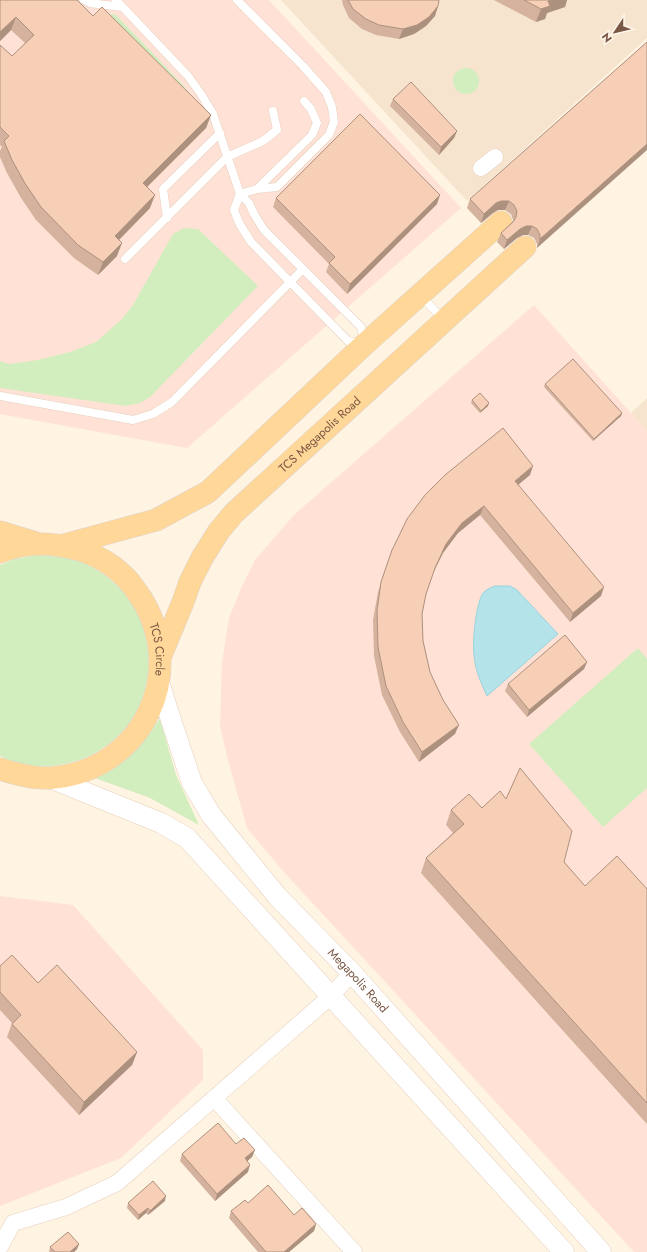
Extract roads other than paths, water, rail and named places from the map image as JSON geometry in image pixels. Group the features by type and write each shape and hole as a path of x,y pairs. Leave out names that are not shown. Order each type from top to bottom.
{"main road":[{"path":"64,545 156,520 208,492 365,344 501,222"},
{"name":"TCS Megapolis Road","path":"161,655 190,582 202,558 219,531 234,513 526,248"},
{"path":"0,532 38,543"},
{"name":"TCS Circle","path":"0,552 12,547 38,543 64,545 89,552 112,565 132,583 147,605 156,629 161,655 159,682 152,707 139,730 121,749 100,764 76,774 50,778 23,776 0,769"}],"street":[{"path":"481,168 495,157"},
{"name":"Megapolis Road","path":"159,682 192,783 211,815 277,896 352,973 601,1252"},
{"path":"50,778 161,823 187,838 564,1252"},
{"path":"0,1247 13,1223 66,1207 117,1183 331,996 352,973"},
{"path":"214,1098 354,1252"}],"lane":[{"path":"84,0 90,3 122,7"},
{"path":"116,0 188,76 214,114 240,194 249,203 264,230 361,327 365,344 348,341 251,242 238,223 234,210 240,194"},
{"path":"237,0 303,66 326,92 332,107 334,122 329,135 277,187 257,189 240,194"},
{"path":"257,189 312,135 317,123 311,109 304,101"},
{"path":"125,259 228,157 263,140 277,130 273,111"},
{"path":"167,218 163,189 220,133"},
{"path":"0,396 133,420 153,414 172,402 303,269"},
{"path":"420,294 444,321"}],"water":[{"path":"495,586 510,586 517,590 558,634 487,696 476,666 474,632 481,597 485,591"}]}
